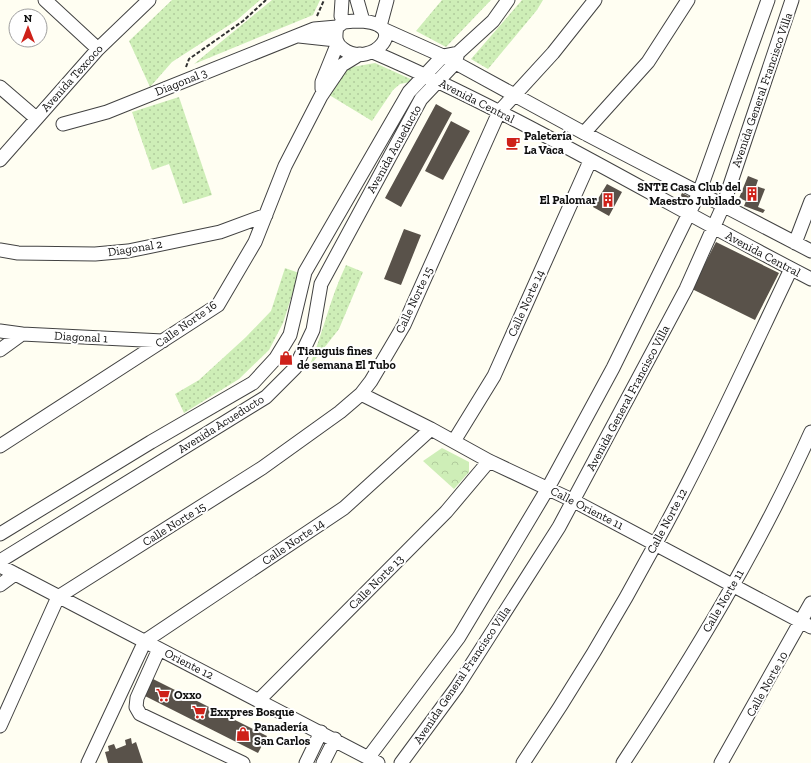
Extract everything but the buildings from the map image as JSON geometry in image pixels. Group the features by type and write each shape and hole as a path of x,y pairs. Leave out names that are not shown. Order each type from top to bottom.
{"street":[{"path":"45,0 98,49"},
{"name":"Avenida Texcoco","path":"0,160 98,49 149,0"},
{"path":"342,0 340,25 336,42 347,52 360,54 373,52 383,44 387,38 383,28 387,0"},
{"path":"357,0 363,21"},
{"name":"Avenida Acueducto","path":"0,534 253,382 276,358 290,335 305,272 409,92 432,78 456,58 493,21 508,0"},
{"name":"Calle Norte 15","path":"58,597 262,468 340,412 361,394 371,381 404,325 499,112 553,53 595,0"},
{"path":"584,133 648,62 688,0"},
{"name":"Avenida General Francisco Villa","path":"373,761 458,637 548,488 616,361 699,193 768,0"},
{"name":"Avenida General Francisco Villa","path":"401,763 456,687 574,501 625,401 686,289 714,228 792,0"},
{"path":"340,25 363,21 383,28"},
{"name":"Diagonal 3","path":"63,124 107,112 314,29 340,25"},
{"name":"Avenida Central","path":"383,28 443,56 456,58 513,95 722,206 811,251"},
{"name":"Diagonal 3","path":"297,36 336,42"},
{"name":"Calle Norte 16","path":"321,96 322,82 336,42"},
{"name":"Avenida Central","path":"373,52 432,78 499,112 811,279"},
{"name":"Calle Norte 16","path":"0,446 218,305 255,242 285,166 321,96 342,65 360,54"},
{"name":"Avenida Acueducto","path":"0,561 266,397 295,368 313,330 320,284 443,56"},
{"path":"0,87 36,118"},
{"name":"Calle Norte 14","path":"454,441 494,376 590,161"},
{"path":"795,242 811,201"},
{"name":"Diagonal 2","path":"0,250 18,254 79,254 128,251 220,232 266,215"},
{"name":"Calle Norte 12","path":"523,763 561,707 656,544 718,424 791,269"},
{"name":"Diagonal 1","path":"0,330 22,334 163,341"},
{"path":"0,350 22,334"},
{"name":"Calle Oriente 11","path":"361,394 454,441 489,461 574,501 734,585 806,625"},
{"name":"Calle Norte 14","path":"145,641 344,508 431,429"},
{"name":"Calle Norte 11","path":"623,763 658,710 734,585 792,474 811,432"},
{"name":"Calle Norte 13","path":"259,700 446,512 489,461"},
{"name":"Oriente 12","path":"0,566 321,732 373,761"},
{"path":"0,585 15,574"},
{"path":"0,726 58,597"},
{"name":"Calle Norte 10","path":"721,763 806,625 811,603"},
{"path":"88,763 145,641"},
{"path":"159,649 137,698 136,707 140,714 242,763"},
{"path":"306,763 321,732"},
{"path":"322,763 335,740"}],"path":[{"path":"182,82 189,59 243,21 266,0"},
{"path":"314,29 324,0"}],"green space":[{"path":"172,0 260,0 237,20 172,62 150,87 129,41"},
{"path":"272,0 320,0 313,15 194,64"},
{"path":"442,0 491,0 446,47 416,31"},
{"path":"522,0 543,0 537,10 488,69 471,59"},
{"path":"375,63 415,81 400,84 393,90 372,121 326,93 341,69"},
{"path":"179,97 212,195 183,204 169,164 152,170 132,112"},
{"path":"346,265 363,272 339,329 309,367 335,290"},
{"path":"285,268 299,273 283,323 269,350 239,379 184,413 175,394 199,380 246,337 271,311"},
{"path":"442,448 469,462 469,472 454,489 423,461"}],"place":[{"name":"Paletería La Vaca","path":"513,143"},
{"name":"SNTE Casa Club del Maestro Jubilado","path":"752,194"},
{"name":"El Palomar","path":"608,200"},
{"name":"Tianguis fines de semana El Tubo","path":"286,358"},
{"name":"Oxxo","path":"163,695"},
{"name":"Exxpres Bosque","path":"199,712"},
{"name":"Panadería San Carlos","path":"243,734"}]}
